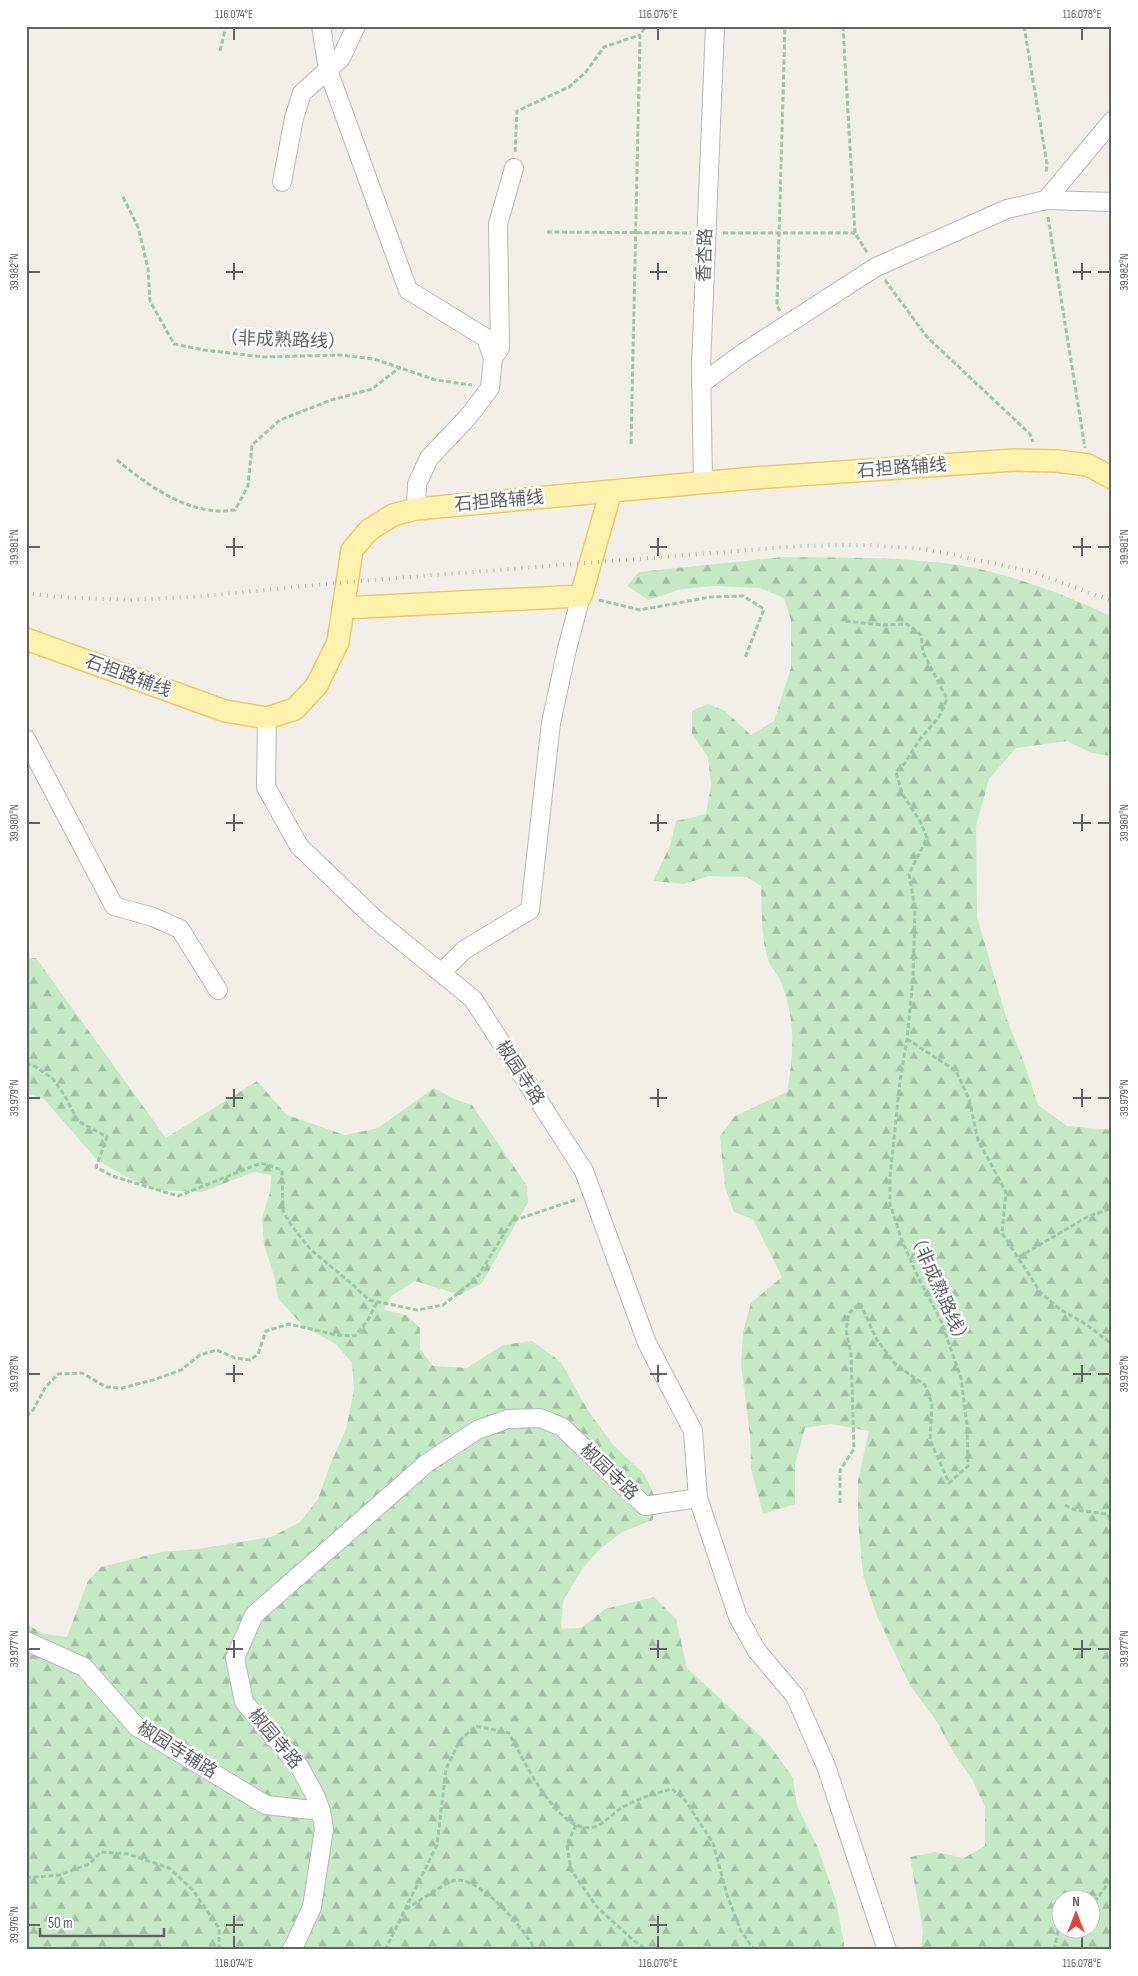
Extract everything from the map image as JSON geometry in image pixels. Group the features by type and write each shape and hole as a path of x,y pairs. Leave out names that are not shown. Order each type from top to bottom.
{"main road":[{"name":"石担路辅线","path":"26,639 225,711 267,718 295,709 318,685 338,642 352,550 369,530 393,515 416,509 611,491 1014,460 1057,461 1088,465 1112,478"},
{"path":"343,608 581,596 611,491"}],"street":[{"path":"321,26 328,70 408,290 486,338 492,358 490,388 468,417 429,458 417,484 416,509"},
{"path":"282,182 294,118 302,93 341,58 356,26"},
{"name":"香杏路","path":"702,483 701,384 715,26"},
{"path":"1046,200 1112,121"},
{"path":"492,358 500,348 498,224 514,168"},
{"path":"701,384 743,353 876,267 1007,210 1046,200 1112,202"},
{"path":"441,973 464,950 530,910 551,723 566,649 581,596"},
{"name":"椒园寺路","path":"267,718 266,787 299,846 375,919 473,999 584,1171 647,1343 694,1431 698,1498 645,1506 562,1427 540,1418 508,1419 477,1430 427,1463 254,1615 235,1658 244,1702 299,1766 321,1810 324,1829 312,1907 295,1944 290,1950"},
{"path":"26,739 114,906 153,918 180,929 218,990"},
{"path":"698,1498 738,1617 757,1651 795,1696 826,1766 887,1950"},
{"name":"椒园寺辅路","path":"26,1641 84,1667 137,1727 266,1805 321,1810"}],"path":[{"path":"220,50 226,26"},
{"path":"514,168 517,110 569,87 585,73 604,47 640,34 646,26"},
{"path":"785,26 777,306 786,325"},
{"path":"1024,26 1047,164 1046,200 1052,252 1088,465"},
{"path":"631,444 640,34"},
{"name":"（非成熟路线）","path":"122,197 138,226 148,268 150,301 174,344 204,350 264,356 340,355 374,359 436,380 490,388"},
{"path":"117,460 146,484 187,504 220,512 236,510 248,486 252,445 280,420 331,400 372,389 399,368"},
{"path":"581,596 640,610 710,597 744,596 764,609 744,658"},
{"name":"（非成熟路线）","path":"840,1503 840,1470 854,1449 851,1354 846,1330 849,1313 860,1303 877,1340 896,1365 925,1385 932,1404 930,1440 949,1483 968,1466 967,1425 961,1378 941,1321 904,1245 890,1204 890,1176 900,1080 907,1039 915,942 915,908 909,874 927,838 922,823 902,794 896,772 905,763 920,739 940,718 947,699 923,652 921,635 907,624 883,625 844,621"},
{"path":"907,1039 956,1071 969,1099 978,1140 1006,1192 1002,1233 1041,1293 1061,1310 1084,1323 1112,1344"},
{"path":"26,1063 36,1067 53,1079 65,1096 78,1121 107,1137 96,1167 112,1176 178,1196 261,1163 282,1170 283,1211 291,1225 311,1250 369,1300 377,1302 417,1310 442,1305 476,1279 512,1221 593,1195"},
{"path":"1018,1257 1087,1217 1112,1208"},
{"path":"26,1416 34,1410 45,1388 58,1374 82,1373 106,1387 122,1388 154,1380 181,1370 200,1355 217,1350 236,1358 250,1360 258,1354 266,1332 289,1324 336,1335 355,1336 368,1320 377,1302"},
{"path":"1065,1505 1075,1510 1108,1514 1112,1530"},
{"path":"385,1950 437,1845 446,1769 460,1740 476,1726 509,1733 550,1802 566,1820 584,1829 598,1826 624,1806 672,1789 685,1800 713,1842 727,1895 741,1932 754,1950"},
{"path":"576,1825 567,1844 571,1870 597,1907 633,1940 647,1950"},
{"path":"26,1878 59,1875 90,1864 101,1852 128,1854 169,1868 192,1889 219,1928 220,1950"},
{"path":"1100,1894 1112,1878"},
{"path":"405,1910 455,1880 466,1881 486,1892 511,1916 530,1940 535,1950"}],"green space":[{"path":"783,557 876,558 923,561 946,563 1004,575 1061,594 1112,617 1112,756 1092,753 1067,741 1016,748 989,779 976,826 977,917 1006,1017 1038,1105 1067,1126 1112,1130 1112,1950 921,1950 923,1931 910,1857 935,1852 964,1858 985,1846 985,1807 973,1781 952,1750 937,1722 910,1685 877,1616 863,1575 858,1520 858,1481 869,1431 831,1424 805,1428 795,1464 795,1504 763,1514 751,1469 750,1435 741,1364 743,1332 751,1303 782,1277 753,1219 734,1212 725,1187 720,1136 735,1116 787,1092 792,1050 789,1010 781,982 769,962 766,951 762,923 761,886 747,877 709,876 684,884 653,881 670,846 676,821 706,814 711,786 708,757 692,734 692,711 708,704 725,711 751,735 774,721 791,668 791,620 784,598 760,588 714,586 681,589 649,600 627,586 639,572"},
{"path":"36,958 166,1138 257,1081 287,1115 345,1135 378,1128 434,1088 454,1099 472,1105 527,1186 528,1202 482,1283 460,1295 415,1281 391,1296 384,1310 406,1315 420,1328 420,1349 433,1366 467,1368 503,1345 532,1341 561,1362 587,1409 613,1445 644,1474 654,1495 653,1520 622,1532 599,1550 582,1569 563,1601 561,1629 581,1628 605,1609 654,1597 676,1619 687,1668 768,1743 793,1778 797,1806 818,1848 836,1901 845,1950 26,1950 26,1624 44,1634 67,1637 88,1581 101,1567 161,1552 198,1549 271,1537 300,1522 318,1499 346,1429 354,1389 352,1363 336,1344 303,1326 278,1298 274,1276 264,1244 262,1218 270,1192 271,1175 254,1172 202,1192 156,1190 123,1175 97,1160 44,1099 26,1093 26,959"}],"railway":[{"path":"26,593 59,597 130,600 204,596 347,582 799,546 866,545 926,549 1033,572 1112,601"}]}
